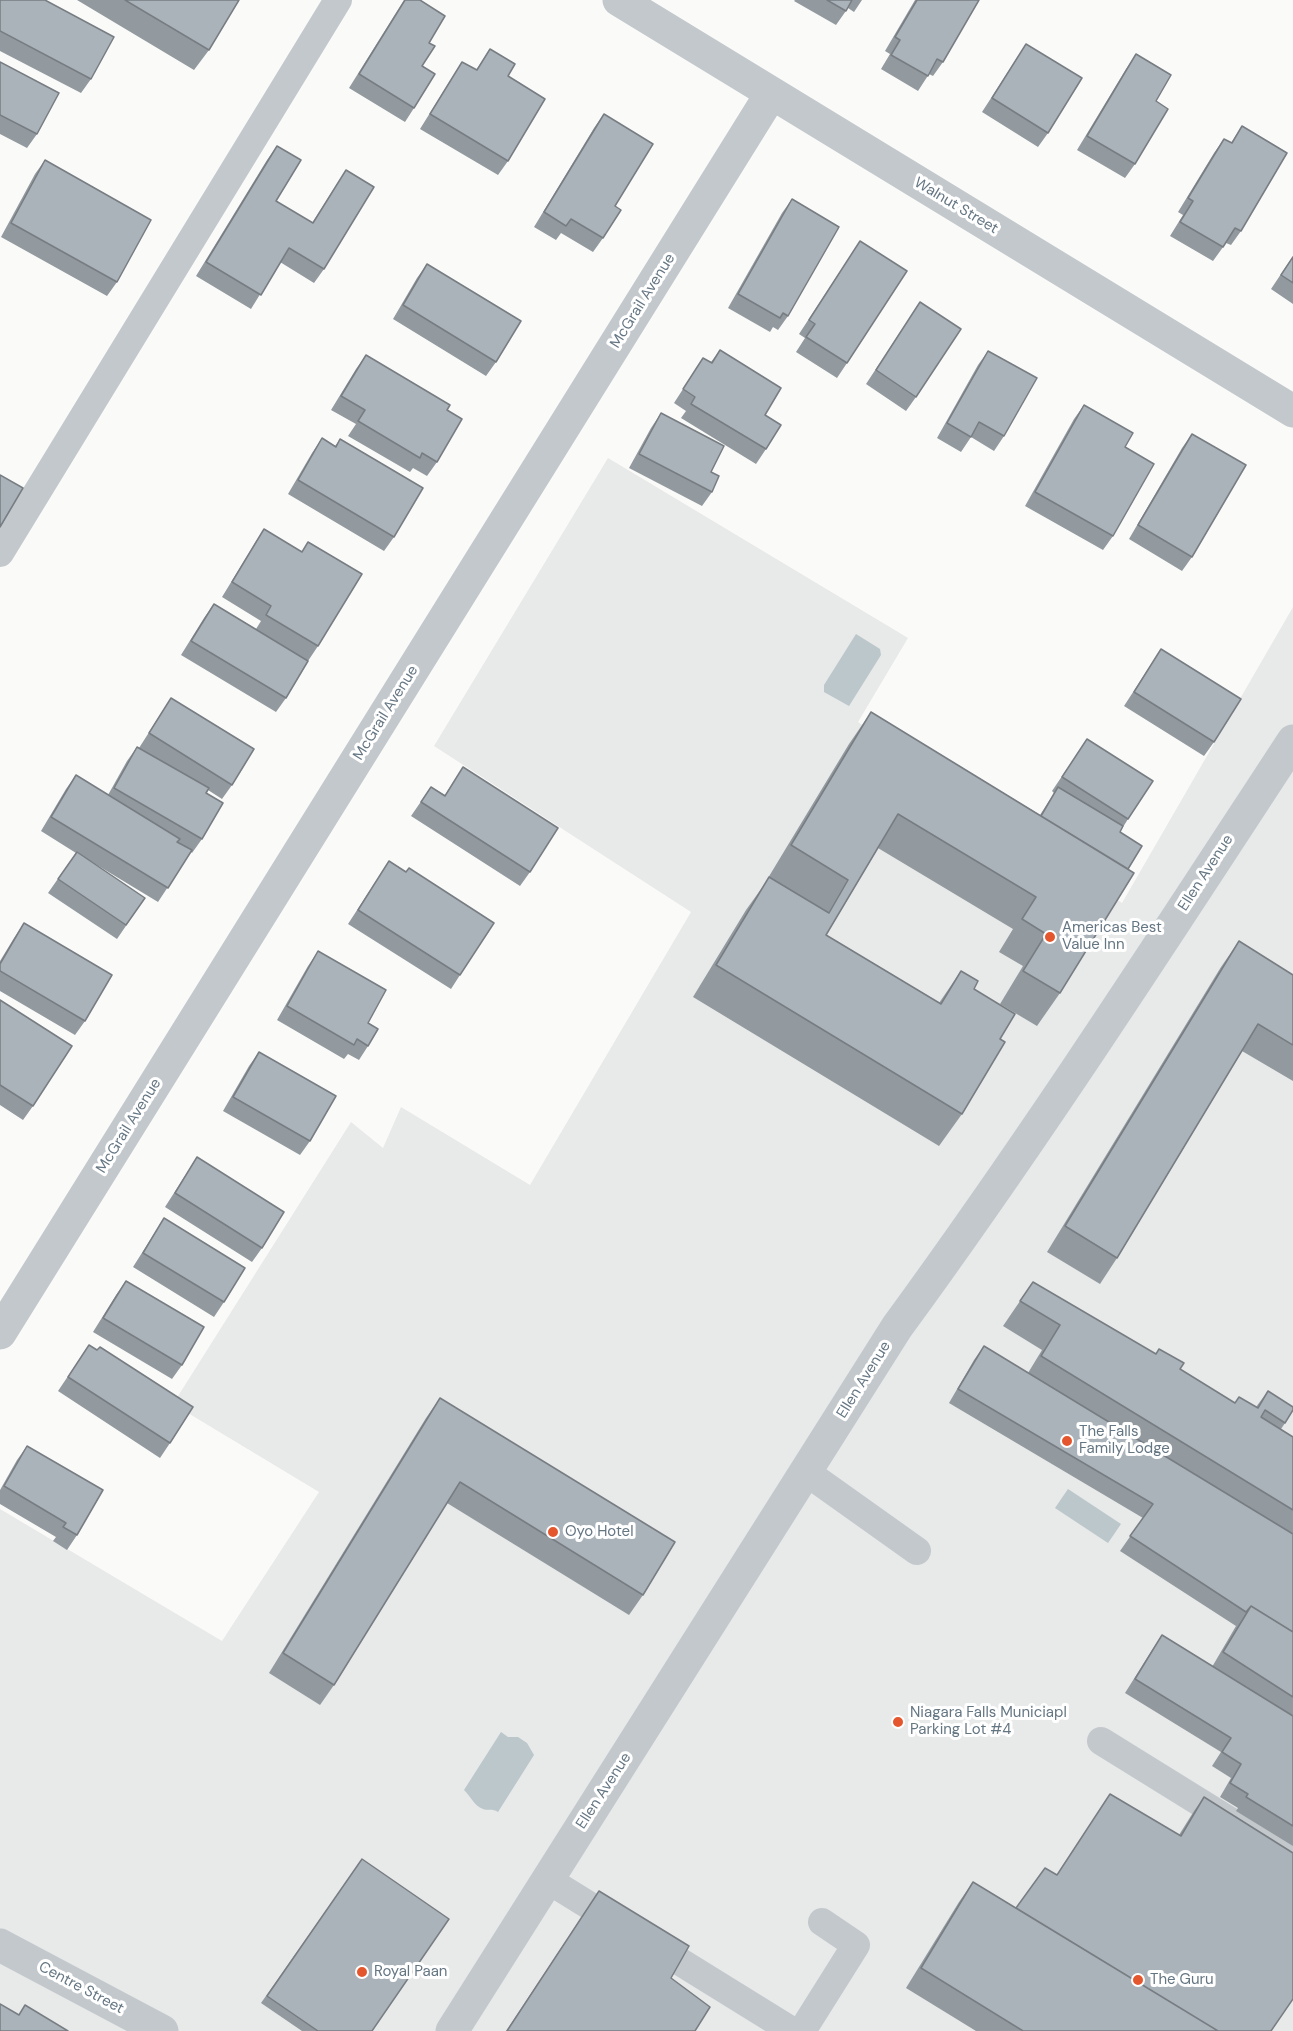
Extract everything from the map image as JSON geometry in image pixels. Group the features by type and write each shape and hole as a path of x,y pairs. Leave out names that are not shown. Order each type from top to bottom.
{"street":[{"name":"Walnut Street","path":"619,0 1293,411"},
{"name":"McGrail Avenue","path":"0,1333 771,94"},
{"name":"Ellen Avenue","path":"452,2031 897,1327 960,1242 1078,1069 1293,741"},
{"name":"Centre Street","path":"0,1945 162,2031"}],"lane":[{"path":"0,553 338,0"},
{"path":"806,1472 917,1551"},
{"path":"1101,1741 1293,1860"},
{"path":"548,1880 792,2031"},
{"path":"802,2031 856,1945 822,1922"}],"shaded area":[{"path":"608,458 908,638 858,722 1122,903 1293,607 1293,2031 0,2031 0,1509 222,1641 319,1492 173,1404 351,1122 383,1148 401,1107 530,1185 691,912 434,746"},
{"path":"856,634 880,649 881,655 849,706 824,692 824,685"},
{"path":"1068,1489 1121,1524 1108,1543 1055,1508"},
{"path":"501,1732 508,1737 518,1737 527,1743 534,1755 498,1812 480,1808 464,1790"}],"building":[{"path":"0,0 45,0 114,37 91,79 0,31"},
{"path":"125,0 239,0 209,50"},
{"path":"405,0 420,0 445,16 429,43 435,46 422,66 435,74 414,108 359,74"},
{"path":"827,0 852,0 846,11"},
{"path":"917,0 979,0 943,62 937,59 928,76 891,55 900,40 895,37"},
{"path":"1026,44 1082,78 1048,133 992,98"},
{"path":"490,49 515,64 508,76 545,99 508,161 430,114 462,62 477,70"},
{"path":"1136,54 1171,75 1156,101 1168,109 1135,164 1087,136"},
{"path":"0,62 59,93 37,134 0,115"},
{"path":"604,114 653,144 615,206 621,210 603,238 571,219 566,226 544,212"},
{"path":"1242,126 1287,153 1241,231 1235,228 1223,247 1180,222 1193,201 1188,198 1224,139 1232,143"},
{"path":"277,146 301,160 276,201 313,223 346,170 374,187 324,269 289,248 261,295 206,262"},
{"path":"45,160 151,220 117,282 11,223"},
{"path":"792,199 839,227 788,316 783,313 780,318 738,294"},
{"path":"860,241 907,271 847,363 806,337 815,324 809,320"},
{"path":"1293,257 1293,283 1281,275"},
{"path":"427,264 521,321 496,362 403,305"},
{"path":"920,302 961,329 916,397 876,370"},
{"path":"720,350 781,388 765,415 781,425 766,449 691,404 695,397 683,389 703,358 712,363"},
{"path":"988,351 1037,378 1004,436 979,422 971,437 947,423"},
{"path":"366,355 450,405 447,410 462,419 437,462 422,453 420,458 358,421 365,410 341,396"},
{"path":"1084,405 1133,433 1125,447 1154,464 1113,536 1035,492"},
{"path":"661,413 724,446 711,472 719,476 712,492 639,454"},
{"path":"1192,434 1246,465 1192,557 1138,525"},
{"path":"322,438 336,447 340,439 423,488 394,537 298,480"},
{"path":"0,475 23,488 0,527"},
{"path":"264,529 302,552 308,542 362,574 318,646 266,615 271,606 232,582"},
{"path":"214,604 308,661 286,698 191,641"},
{"path":"1161,649 1241,699 1214,742 1134,692"},
{"path":"171,698 254,749 232,785 149,733"},
{"name":"Americas Best Value Inn","path":"871,712 1134,873 1060,993 1023,971 1046,934 1022,919 1036,897 898,814 826,935 941,1004 961,971 978,981 974,989 1015,1014 1000,1039 1005,1042 962,1114 716,965 769,877 829,913 848,880 791,845"},
{"path":"1087,739 1153,781 1128,819 1062,777"},
{"path":"137,747 209,788 206,793 223,803 202,839 114,788"},
{"path":"463,767 558,828 530,872 421,802 431,787 445,796"},
{"path":"76,775 180,839 177,842 192,850 168,888 51,817"},
{"path":"1058,787 1123,826 1120,832 1142,846 1128,869 1041,816"},
{"path":"77,852 145,898 126,925 58,879"},
{"path":"389,861 406,872 409,868 494,923 460,975 358,910"},
{"path":"24,923 112,975 85,1021 0,971 0,964"},
{"path":"1239,941 1293,975 1293,1045 1258,1024 1117,1258 1065,1226"},
{"path":"318,951 386,990 368,1023 378,1029 368,1046 357,1039 354,1045 287,1006"},
{"path":"0,1000 72,1046 33,1106 0,1085"},
{"path":"259,1052 336,1096 310,1141 233,1097"},
{"path":"197,1157 284,1212 262,1248 175,1193"},
{"path":"164,1218 245,1268 224,1302 143,1253"},
{"path":"126,1281 204,1327 182,1365 103,1318"},
{"path":"1033,1282 1156,1354 1159,1349 1184,1363 1180,1369 1235,1403 1239,1397 1258,1408 1268,1391 1293,1407 1285,1423 1265,1410 1261,1417 1293,1437 1293,1510 1041,1356 1060,1325 1020,1301"},
{"path":"89,1345 97,1350 100,1347 193,1407 170,1443 68,1377"},
{"path":"984,1346 1293,1534 1293,1632 1251,1606 1246,1612 1130,1536 1153,1504 958,1389"},
{"name":"Oyo Hotel","path":"440,1398 675,1542 643,1595 460,1482 334,1685 283,1653"},
{"path":"27,1446 103,1490 77,1535 63,1527 66,1523 4,1486"},
{"path":"1251,1606 1293,1632 1293,1697 1223,1652"},
{"path":"1162,1635 1293,1716 1293,1826 1246,1797 1248,1794 1230,1783 1241,1764 1222,1752 1231,1738 1135,1679"},
{"path":"1110,1794 1181,1836 1204,1797 1293,1853 1293,1999 1271,2031 1218,2031 1016,1908 1045,1868 1057,1875"},
{"path":"362,1859 449,1919 372,2031 318,2031 267,1996"},
{"path":"973,1882 1218,2031 1023,2031 921,1968"},
{"path":"599,1891 689,1946 671,1978 710,2007 695,2031 507,2031"},
{"path":"0,2004 19,2015 25,2005 68,2031 0,2031"}],"place":[{"name":"Americas Best Value Inn","path":"1050,937"},
{"name":"The Falls Family Lodge","path":"1067,1441"},
{"name":"Oyo Hotel","path":"553,1532"},
{"name":"Niagara Falls Municiapl Parking Lot #4","path":"898,1722"},
{"name":"Royal Paan","path":"362,1972"},
{"name":"The Guru","path":"1138,1980"}]}
